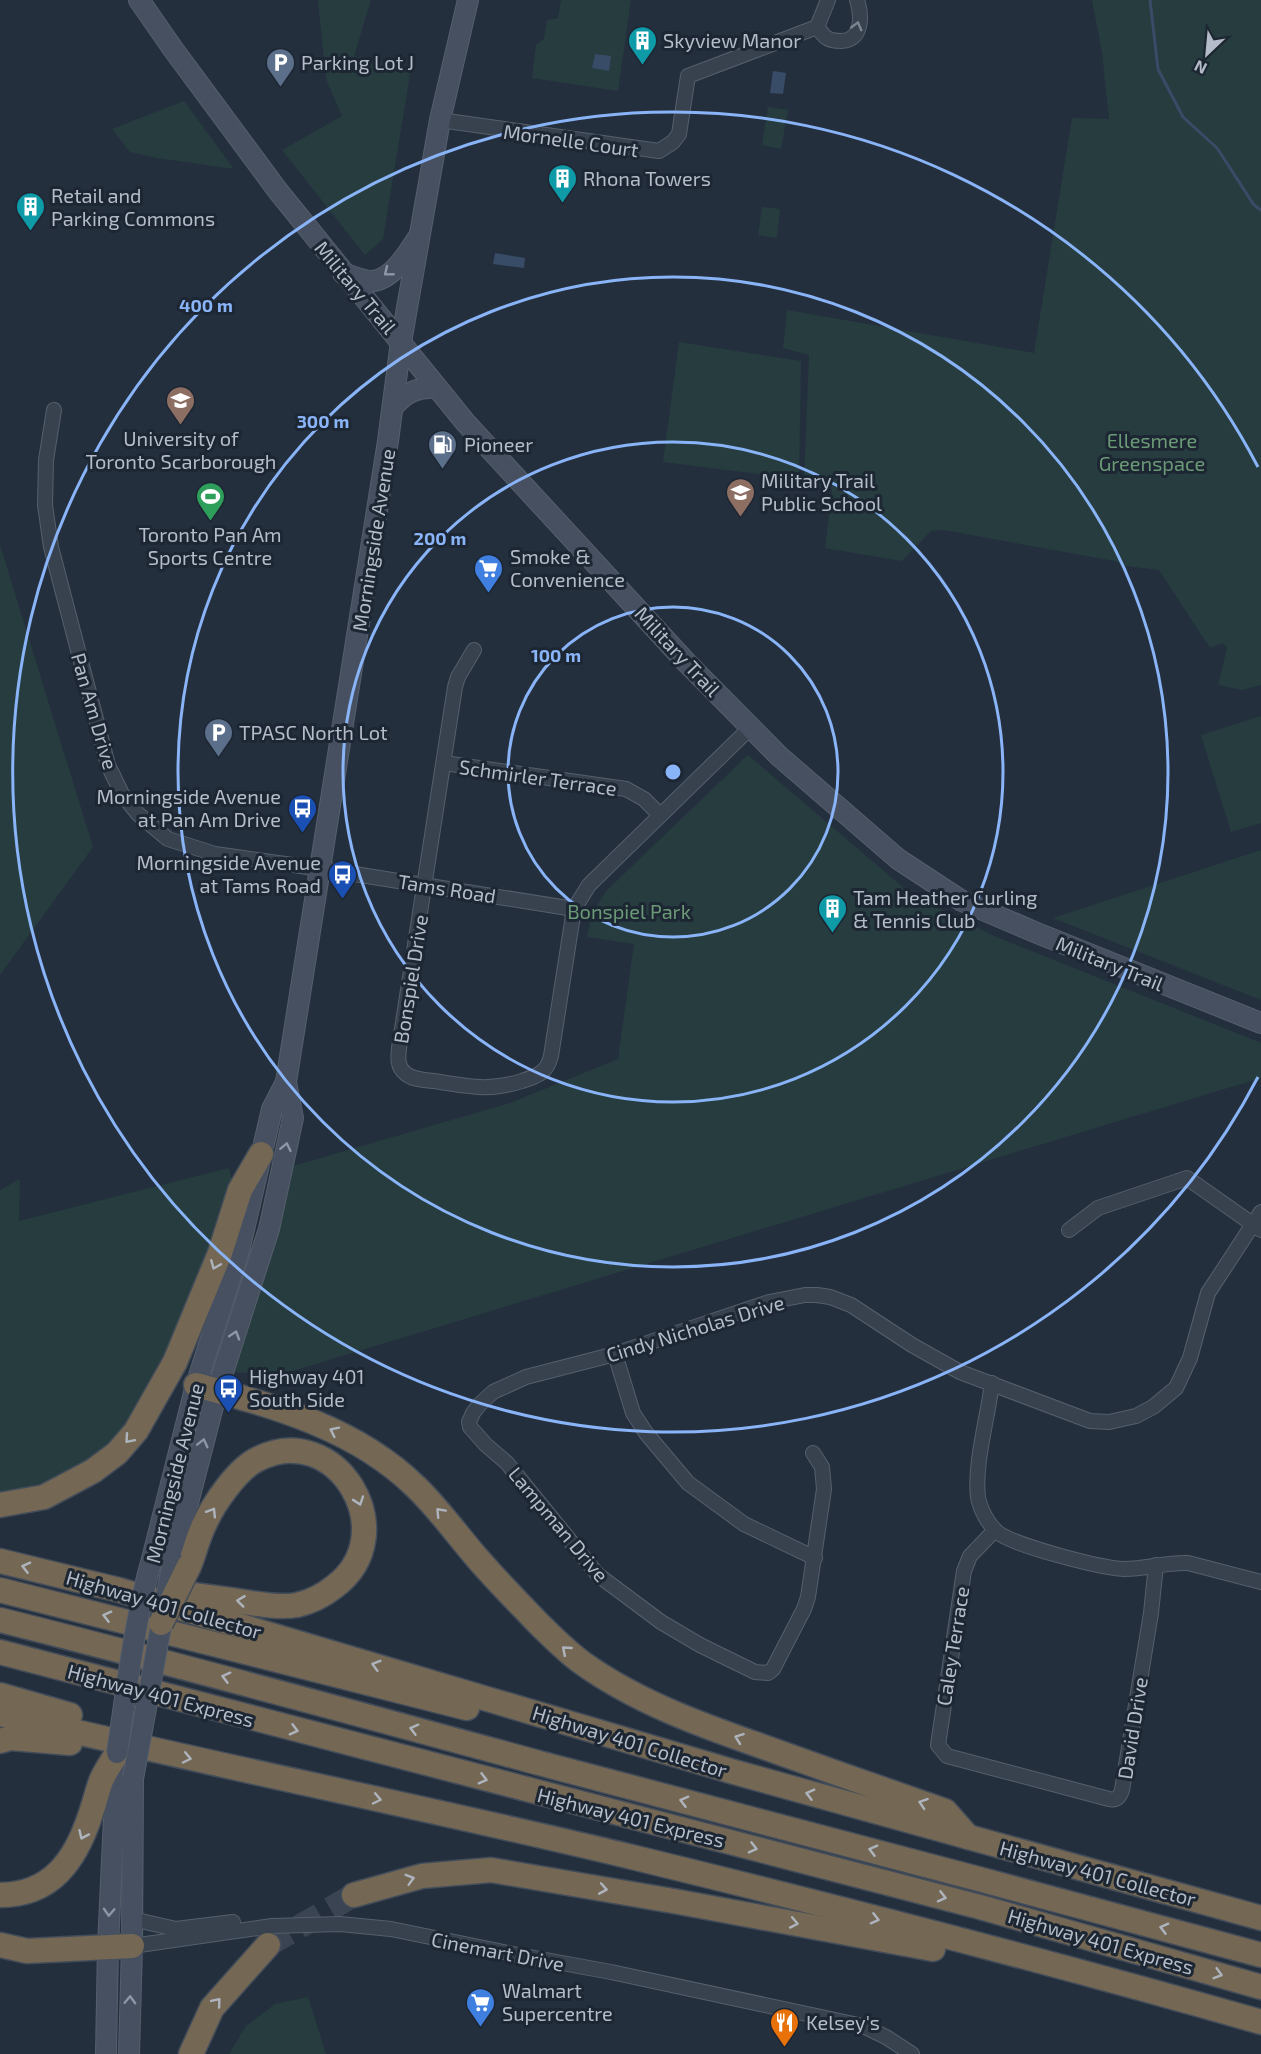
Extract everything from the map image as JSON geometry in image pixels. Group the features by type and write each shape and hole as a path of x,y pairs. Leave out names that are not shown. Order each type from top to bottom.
{"highway":[{"path":"0,1505 44,1497 93,1471 117,1453 136,1431 175,1362 220,1253 240,1190 261,1154"},
{"path":"206,1388 267,1404 321,1425 356,1442 384,1461 414,1485 553,1638 579,1661 613,1683 653,1704 704,1726 945,1810 968,1837"},
{"path":"119,1590 139,1588 267,1605 298,1605 323,1595 347,1578 361,1554 364,1536 362,1505 354,1489 339,1469 318,1456 297,1451 275,1453 256,1460 223,1493 181,1563 161,1623"},
{"name":"Highway 401 Collector","path":"0,1561 119,1590 734,1773 1261,1918"},
{"path":"0,1590 465,1708 707,1773 734,1773"},
{"name":"Highway 401 Express","path":"0,1620 182,1665 1261,1955"},
{"name":"Highway 401 Express","path":"0,1652 980,1907 1261,1986"},
{"path":"0,1695 98,1723 120,1766"},
{"path":"0,1714 120,1766 406,1805 635,1858 1142,1988 1261,2022"},
{"path":"0,1741 11,1738 91,1746 120,1766"},
{"path":"0,1895 26,1893 49,1882 67,1866 120,1766"},
{"path":"354,1895 422,1876 491,1870 679,1902 1142,1988"},
{"path":"190,2054 212,2008 260,1937"},
{"path":"0,1945 27,1951 132,1946"}],"main road":[{"name":"Military Trail","path":"139,0 278,191 465,422 643,615 779,756 898,859 962,901 1261,1023"},
{"name":"Morningside Avenue","path":"106,2054 108,1946 120,1766 133,1647 144,1587 206,1388 272,1109 286,1082 393,407 401,342 440,120 468,0"},
{"path":"343,273 363,280 374,281 383,278 408,253 419,235"},
{"path":"393,407 401,398 419,388 424,386 437,388"},
{"name":"Morningside Avenue","path":"181,1563 206,1388 269,1229 292,1118 286,1082"},
{"name":"Morningside Avenue","path":"129,2054 132,1919 120,1766 161,1623"}],"street":[{"path":"828,0 818,27 827,38 840,41 849,40 856,35 860,22 857,0"},
{"name":"Mornelle Court","path":"440,120 658,151 673,142 679,134 688,76 818,27"},
{"name":"Pan Am Drive","path":"54,410 46,460 45,506 51,547 108,765 122,794 138,814 168,839 215,854 320,869"},
{"name":"Bonspiel Drive","path":"474,650 458,677 455,687 398,1059 400,1068 405,1074 419,1078 488,1088 535,1077 542,1073 548,1066 551,1056 574,909 589,885 659,814 750,728"},
{"name":"Schmirler Terrace","path":"444,762 626,789 644,799 659,814"},
{"name":"Tams Road","path":"320,869 574,909"},
{"path":"1069,1230 1098,1208 1187,1178 1257,1227 1261,1212"},
{"name":"Cindy Nicholas Drive","path":"469,1422 472,1413 493,1392 513,1382 615,1354 769,1302 805,1295 830,1297 851,1305 960,1372 1090,1421 1124,1420 1153,1407 1176,1388 1184,1373 1208,1293 1257,1227"},
{"path":"615,1354 633,1413 646,1433 688,1484 744,1524 815,1558"},
{"path":"992,1383 977,1478 978,1499 985,1517 995,1530 1017,1543 1104,1567 1126,1569 1188,1563 1261,1582"},
{"name":"Lampman Drive","path":"469,1422 470,1427 480,1439 507,1463 598,1575 675,1631 755,1672 768,1673 773,1669 804,1609 815,1558 824,1486 822,1467 813,1453"},
{"name":"Caley Terrace","path":"958,1760 941,1751 938,1740 962,1582 970,1556 995,1530"},
{"name":"David Drive","path":"958,1760 1109,1800 1119,1797 1122,1790 1156,1565"},
{"name":"Cinemart Drive","path":"132,1919 176,1929 232,1922 260,1937"},
{"name":"Cinemart Drive","path":"132,1946 260,1937 321,1923 391,1929 611,1972 863,2026 886,2037 912,2054"}],"green space":[{"path":"318,0 371,0 354,56 411,68 383,239 365,255 282,150 342,116 326,79"},
{"path":"561,0 631,0 618,91 532,78 536,45 544,39 547,20 558,18"},
{"name":"Ellesmere Greenspace","path":"1092,0 1261,0 1261,685 1242,690 1218,685 1227,648 1223,643 1210,648 1159,570 1126,566 1114,561 944,530 931,531 902,561 825,548 832,489 804,482 809,355 783,348 787,310 1034,353 1072,118 1109,119 1102,52"},
{"path":"184,101 234,169 130,152 112,129"},
{"path":"768,107 788,110 781,149 762,145"},
{"path":"762,207 780,209 777,238 758,235"},
{"path":"679,342 801,361 799,479 663,462"},
{"path":"0,545 93,847 0,975"},
{"path":"1261,716 1261,823 1231,832 1201,735"},
{"name":"Bonspiel Park","path":"748,755 912,895 994,936 1261,1043 1261,1078 279,1375 232,1372 293,1166 510,1103 618,1059 634,944 587,937 592,914 606,891"},
{"path":"1261,850 1261,1000 1053,918"},
{"path":"229,1168 235,1195 162,1365 125,1430 63,1478 0,1494 0,1190 20,1179 19,1221"},
{"path":"308,1997 326,2054 229,2054 246,2026 275,2004"}],"water":[{"path":"595,54 611,56 609,71 592,68"},
{"path":"773,71 786,73 783,94 770,93"},
{"path":"495,253 525,258 524,268 493,264"}],"waterway":[{"path":"1150,0 1158,69 1183,117 1217,148 1254,205 1261,210"}],"tunnel":[{"path":"268,1945 354,1895"}],"place":[{"name":"Skyview Manor","path":"642,66"},
{"name":"Parking Lot J","path":"280,88"},
{"name":"Rhona Towers","path":"562,204"},
{"name":"Retail and Parking Commons","path":"30,232"},
{"name":"University of Toronto Scarborough","path":"181,426"},
{"name":"Pioneer","path":"443,470"},
{"name":"Military Trail Public School","path":"740,518"},
{"name":"Toronto Pan Am Sports Centre","path":"210,522"},
{"name":"Smoke & Convenience","path":"489,594"},
{"name":"TPASC North Lot","path":"218,758"},
{"name":"Morningside Avenue at Pan Am Drive","path":"302,834"},
{"name":"Morningside Avenue at Tams Road","path":"342,900"},
{"name":"Tam Heather Curling & Tennis Club","path":"832,934"},
{"name":"Highway 401 South Side","path":"228,1414"},
{"name":"Walmart Supercentre","path":"481,2028"},
{"name":"Kelsey's","path":"785,2048"}]}
